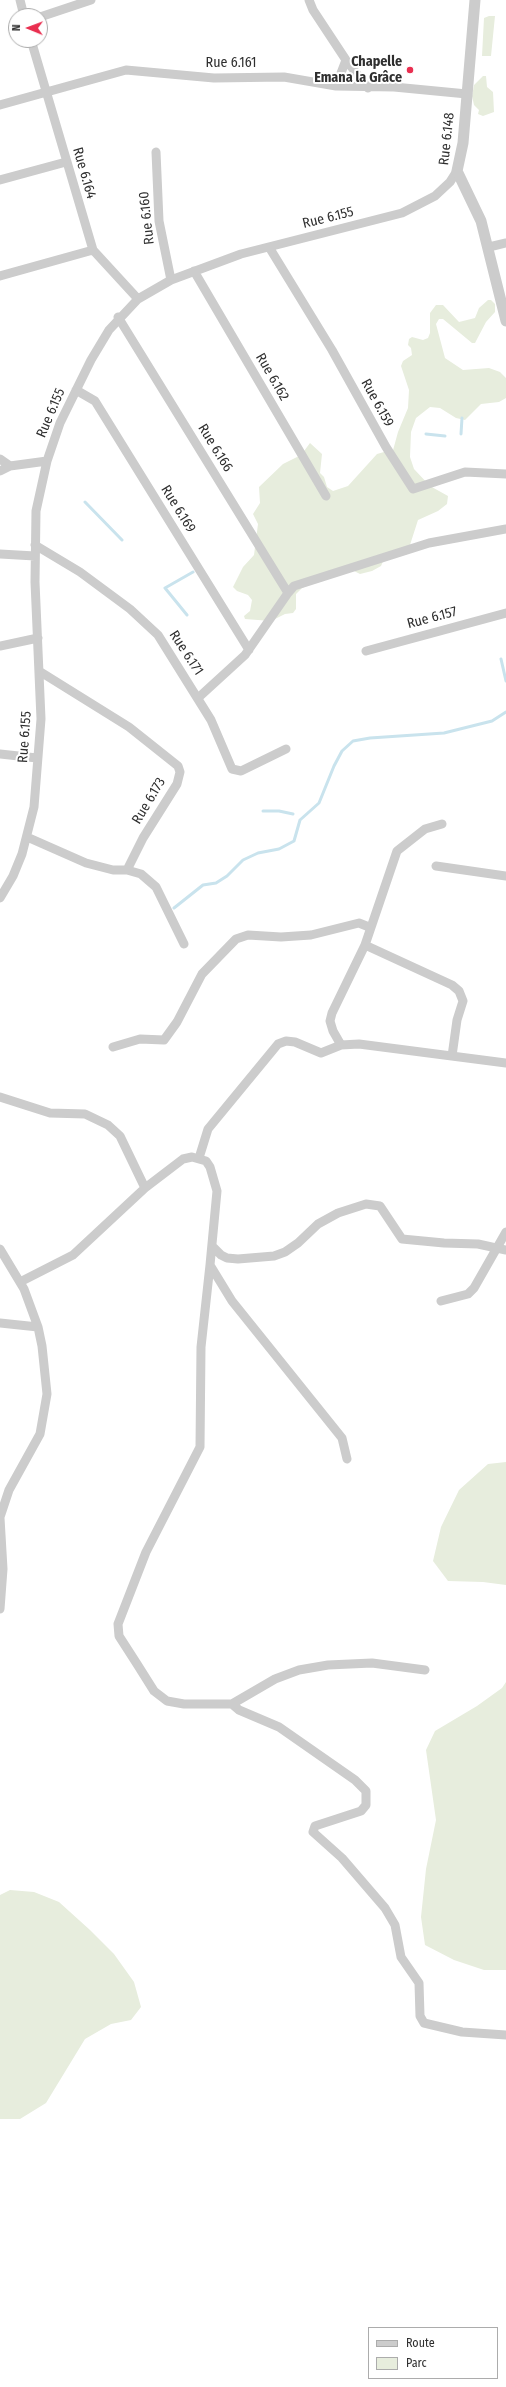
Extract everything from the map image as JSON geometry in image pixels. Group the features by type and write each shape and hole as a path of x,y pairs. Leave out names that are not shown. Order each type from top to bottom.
{"street":[{"path":"48,14 91,0"},
{"path":"309,0 316,16 346,60 368,88"},
{"name":"Rue 6.148","path":"475,0 463,142 457,171 481,221 489,247 506,321"},
{"name":"Rue 6.164","path":"33,48 93,250 138,299"},
{"path":"336,86 346,60"},
{"name":"Rue 6.161","path":"0,105 126,70 214,78 284,77 336,86 368,88 394,87 466,94"},
{"name":"Rue 6.160","path":"156,152 159,221 171,280"},
{"path":"0,180 66,162"},
{"name":"Rue 6.155","path":"0,898 13,876 28,837 34,807 37,758 42,719 35,556 36,511 47,461 60,423 91,360 118,317 138,299 171,280 194,271 269,247 402,212 434,196 450,182 457,171"},
{"path":"489,247 506,243"},
{"name":"Rue 6.159","path":"269,247 332,350 386,447 413,489 465,472 506,474"},
{"path":"0,276 93,250"},
{"name":"Rue 6.162","path":"194,271 326,496"},
{"name":"Rue 6.166","path":"118,317 288,593"},
{"name":"Rue 6.169","path":"76,390 95,401 249,650"},
{"path":"0,459 10,466"},
{"path":"0,471 10,466 47,461"},
{"path":"198,698 223,677 249,650 288,593 302,583 429,543 506,529"},
{"name":"Rue 6.171","path":"35,545 80,572 130,609 153,630 173,656 211,720 232,769 241,771 286,749"},
{"path":"0,554 35,556"},
{"name":"Rue 6.157","path":"366,651 506,613"},
{"path":"0,646 38,638"},
{"name":"Rue 6.173","path":"39,671 129,727 178,766 179,778 177,784 143,838 127,870"},
{"path":"0,754 37,758"},
{"path":"341,1046 333,1031 330,1021 332,1013 365,945 369,927 397,851 425,829 442,824"},
{"path":"28,837 86,863 113,870 127,870 141,874 156,886 184,944"},
{"path":"436,866 506,876"},
{"path":"113,1046 140,1039 164,1040 177,1022 202,974 236,939 248,935 281,937 311,935 348,924 359,923 369,927"},
{"path":"365,945 452,985 459,991 463,1001 457,1020 452,1056"},
{"path":"199,1158 208,1129 278,1044 286,1041 295,1042 321,1053 341,1046 359,1044 506,1063"},
{"path":"0,1097 50,1113 84,1114 108,1125 120,1136 145,1188"},
{"path":"20,1282 73,1255 145,1188 183,1159 199,1158 210,1167 217,1191 201,1348 200,1447 146,1552 118,1624 119,1636 154,1691 166,1701 184,1704 232,1704 275,1680 299,1670 328,1665 372,1663 425,1670"},
{"path":"212,1246 222,1256 227,1258 238,1259 274,1256 291,1248 318,1224 338,1213 366,1204 380,1206 402,1239 436,1243 478,1244 502,1249"},
{"path":"441,1301 468,1294 474,1288 502,1249 506,1232"},
{"path":"0,1609 3,1570 0,1517 9,1490 40,1434 47,1394 42,1346 38,1327 20,1282 1,1251"},
{"path":"210,1265 232,1301 342,1438 347,1459"},
{"path":"0,1323 38,1327"},
{"path":"232,1704 239,1710 279,1727 355,1780 366,1791 366,1805 361,1811 315,1826 313,1832 342,1858 385,1908 395,1925 401,1957 419,1983 420,2016 424,2024 462,2032 506,2035"}],"green space":[{"path":"495,16 491,56 482,56 484,18"},
{"path":"483,76 486,76 487,87 493,92 494,112 483,116 478,114 479,110 474,105 472,96 474,85"},
{"path":"488,300 491,300 495,304 495,312 486,322 475,343 472,343 443,319 439,319 436,324 445,358 463,370 489,368 500,372 506,378 506,398 499,402 481,404 465,420 456,418 440,408 430,407 416,418 411,432 410,457 414,469 430,486 448,496 447,504 438,511 418,520 409,548 384,559 381,566 372,571 360,574 350,569 302,588 296,594 296,609 293,613 285,614 271,621 245,619 244,616 250,611 252,600 248,595 237,591 233,587 243,567 254,555 258,524 253,514 260,503 259,487 283,464 301,455 310,443 322,454 320,473 324,477 327,487 333,491 348,486 377,454 384,452 392,454 398,432 408,408 409,390 401,366 403,361 412,355 411,348 408,345 409,339 412,337 423,340 428,338 430,333 430,313 436,305 443,305 459,322 475,318 479,308"},
{"path":"506,1462 506,1585 483,1582 448,1581 433,1561 441,1527 459,1490 488,1464"},
{"path":"506,1682 506,1970 484,1970 454,1960 425,1945 421,1917 426,1869 436,1820 426,1750 435,1731 477,1706 502,1688"},
{"path":"10,1890 34,1892 59,1902 114,1954 134,1982 141,2007 131,2020 111,2024 85,2039 46,2103 20,2119 0,2119 0,1895"}],"waterway":[{"path":"461,434 462,418"},
{"path":"426,434 445,436"},
{"path":"85,502 122,540"},
{"path":"187,615 165,588 193,572"},
{"path":"501,659 506,681"},
{"path":"174,908 203,885 216,883 227,876 243,860 258,853 279,849 294,841 300,820 319,803 334,766 342,751 353,741 370,738 444,733 492,721 506,712"},
{"path":"263,811 279,811 293,814"}],"place":[{"name":"Chapelle Emana la Grâce","path":"410,70"}]}
